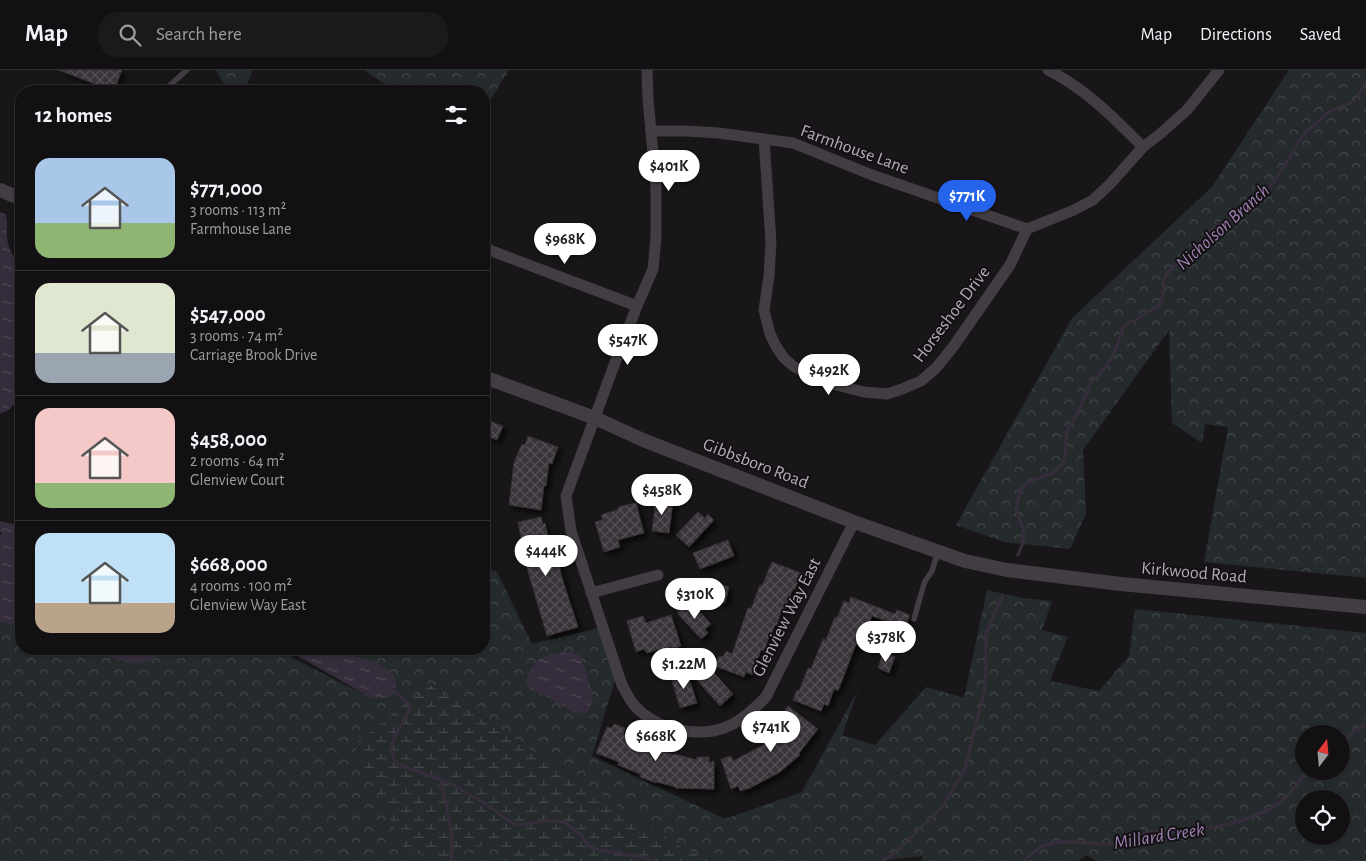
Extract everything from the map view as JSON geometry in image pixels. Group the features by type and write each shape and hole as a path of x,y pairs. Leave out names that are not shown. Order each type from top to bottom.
{"street":[{"name":"Glenview Way East","path":"647,70 656,186 656,238 653,270 637,306 566,496 571,531 622,685 633,705 648,718 684,732 710,731 732,725 747,715 766,697 854,522"},
{"path":"1048,70 1080,89 1105,110 1142,147"},
{"path":"1027,229 1074,210 1093,200 1110,184 1142,147 1160,134 1186,110 1219,70"},
{"name":"Farmhouse Lane","path":"651,131 711,132 793,143 872,174 1027,229"},
{"name":"Horseshoe Drive","path":"764,139 771,242 764,310 770,334 776,348 793,366 833,384 864,392 886,394 921,381 936,368 953,347 1010,265 1027,229"},
{"path":"0,190 15,196"},
{"path":"490,250 637,306"},
{"name":"Gibbsboro Road","path":"490,379 595,418 642,440 854,522 965,561 1019,571"},
{"name":"Kirkwood Road","path":"1019,571 1121,584 1366,607"},
{"path":"591,592 658,575"}],"lane":[{"path":"170,85 187,70"},
{"path":"914,619 925,581 932,571 938,552"}],"green space":[{"path":"216,70 253,70 247,85 225,85"},
{"path":"364,70 509,70 490,100 490,85 386,85"},
{"path":"1289,70 1366,70 1366,578 1204,562 1228,427 1205,424 1202,443 1172,423 1169,330 1083,450 1086,514 1070,549 1004,542 956,525 1072,318 1212,187"},
{"path":"490,570 497,572 532,644 599,628 616,677 592,756 725,819 802,792 858,690 842,735 875,745 926,687 964,698 987,590 1022,598 1052,601 1042,630 1068,637 1050,681 1099,691 1129,656 1135,609 1366,633 1366,861 1096,861 1087,855 1078,861 921,861 923,856 878,861 712,861 684,849 429,684 354,746 436,860 493,842 507,861 0,861 0,618 15,623 15,655 287,655 369,697 328,655 490,655"},
{"path":"429,684 684,849 712,861 507,861 493,842 436,860 404,849 354,745"}],"water":[{"path":"0,212 5,214 6,217 7,238 10,250 15,258 15,404 7,411 0,414"},
{"path":"0,521 15,525 15,626 0,621 0,535 2,533 0,532"},
{"path":"569,652 580,656 586,670 593,698 589,711 585,713 573,712 548,697 531,690 527,685 526,681 530,672 538,661 553,654"},
{"path":"104,655 161,655 142,663 127,662"},
{"path":"296,655 352,655 376,663 390,671 396,679 396,685 392,693 379,698 369,697"}],"building":[{"path":"58,70 122,70 116,85 98,85"},
{"path":"490,421 503,426 497,440 490,437"},
{"path":"528,436 558,447 552,464 549,463 541,510 509,505 514,462 522,444 525,445"},
{"path":"656,499 673,501 669,533 652,531"},
{"path":"636,503 644,533 618,540 620,547 604,552 595,522 603,520 601,515 619,509 618,507"},
{"path":"698,512 705,518 708,514 714,520 689,547 676,535"},
{"path":"541,517 543,524 545,523 550,546 554,545 578,627 547,636 524,558 519,559 516,550 523,548 518,522"},
{"path":"728,540 734,556 700,569 693,553"},
{"path":"772,562 801,573 783,613 781,612 777,625 775,625 770,634 764,651 761,650 752,675 746,672 744,677 715,666 719,656 723,657 726,651 732,654 748,608 751,609 760,585 762,586"},
{"path":"699,578 729,587 725,603 694,594"},
{"path":"851,597 895,614 897,610 910,615 904,630 891,625 892,623 872,616 869,623 867,622 858,645 856,644 838,691 834,689 828,706 824,704 821,711 793,700 797,690 799,691 808,668 811,669 823,639 826,640 844,601 849,603"},
{"path":"690,601 711,624 705,629 708,633 701,639 677,613"},
{"path":"671,615 681,646 673,649 672,647 663,648 647,653 644,649 636,652 627,621 643,616 646,623"},
{"path":"883,653 895,657 889,673 878,668"},
{"path":"708,666 733,694 720,706 695,678"},
{"path":"687,672 697,703 680,708 671,677"},
{"path":"788,706 818,729 799,753 800,755 780,772 750,788 740,791 738,786 731,789 721,759 731,756 733,761 767,743 765,741 785,725 778,720"},
{"path":"614,724 625,728 623,734 674,755 697,760 697,757 709,757 709,763 714,761 714,789 675,788 656,783 618,765 619,762 596,753 607,727 612,728"}],"waterway":[{"name":"Nicholson Branch","path":"1018,555 1024,536 1016,509 1020,491 1028,482 1053,473 1063,463 1069,427 1091,383 1111,359 1123,326 1158,306 1162,300 1166,275 1175,266 1189,260 1204,244 1211,230 1227,221 1241,210 1246,203 1256,199 1270,187 1309,129 1329,112 1354,101 1366,82"},
{"name":"Nicholson Branch","path":"883,861 898,850 942,807 964,772 984,693 986,633 1002,597"},
{"name":"Millard Creek","path":"391,688 410,707 393,742 393,756 397,764 447,782 488,805 515,824 523,825 542,821 559,821 566,823 580,834 589,846 599,850 643,857 651,861"},
{"name":"Millard Creek","path":"1350,735 1366,725"},
{"path":"441,779 452,836 451,861"},
{"name":"Millard Creek","path":"1023,861 1040,847 1052,843 1113,844 1131,836 1150,832 1191,830 1240,821 1269,810 1284,799 1300,780"}]}
